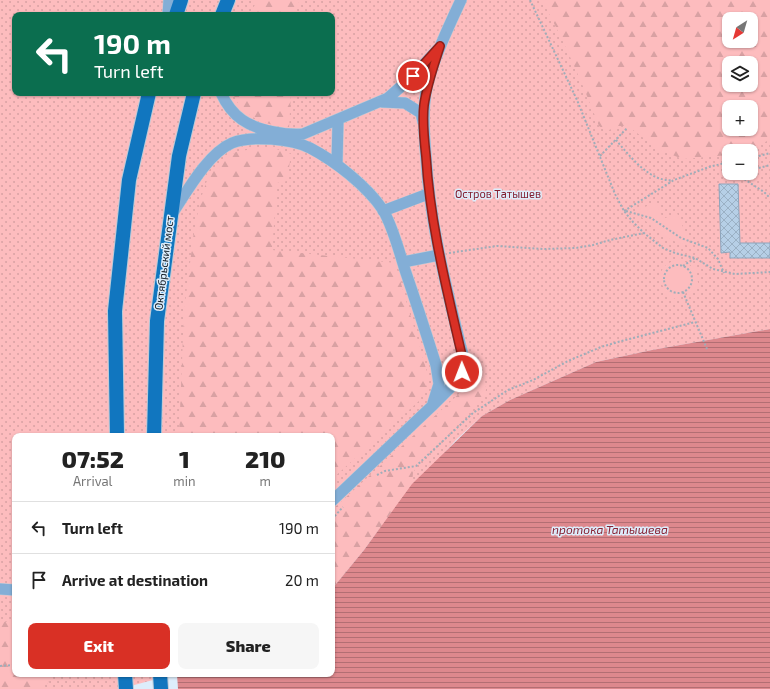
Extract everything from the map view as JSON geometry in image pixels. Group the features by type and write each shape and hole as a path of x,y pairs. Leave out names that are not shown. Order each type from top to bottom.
{"main road":[{"path":"177,12 181,0"},
{"path":"223,12 228,0"},
{"path":"117,433 115,311 129,180 148,96"},
{"name":"Октябрьский мост","path":"154,433 157,322 179,156 193,96"},
{"path":"125,677 126,689"},
{"path":"160,677 161,689"}],"lane":[{"path":"168,12 169,0"},
{"path":"335,498 432,406 458,379 462,372 463,365 439,255 428,194 423,122 424,105 428,86 440,46 461,0"},
{"path":"222,96 238,117 258,129 293,135 303,134 382,102 394,94 413,76 440,46"},
{"path":"382,102 404,103 421,113 423,122"},
{"path":"337,164 338,120"},
{"path":"170,216 213,157 232,143 250,139 266,139 286,142 309,147 337,164 361,185 383,211 393,234 439,378 438,390 432,406"},
{"path":"383,211 428,194"},
{"path":"403,262 439,255"},
{"path":"0,589 12,590"}],"path":[{"path":"530,0 543,24 577,100 615,194 624,211 644,233 663,248 675,254 695,258 710,268 724,273 746,274 770,272"},
{"path":"600,156 627,128"},
{"path":"616,140 638,165 665,181 674,180"},
{"path":"758,156 770,153"},
{"path":"624,211 674,180 722,164"},
{"path":"758,168 770,165"},
{"path":"746,180 764,192 770,198"},
{"path":"624,211 651,218 681,238 708,248 718,259 724,273"},
{"path":"439,255 497,246 543,249 576,248 644,233"},
{"path":"683,266 695,258"},
{"path":"672,266 683,266 688,269 691,274 691,285 683,292 672,292 665,284 665,274 672,266"},
{"path":"683,292 707,350"},
{"path":"374,477 385,471 416,466 473,413 508,390 533,380 568,361 601,347 695,322"},
{"path":"335,516 345,505"},
{"path":"0,666 12,666"}],"green space":[{"name":"Остров Татышев","path":"0,0 770,0 770,329 652,350 596,362 510,400 482,416 456,440 438,460 389,517 335,585 335,433 12,433 12,677 171,677 128,689 0,689"},
{"path":"257,0 300,0 294,12 251,12"},
{"path":"542,0 770,0 770,139 758,145 722,144 722,156 683,159 659,150 628,126 618,126 609,130 602,128 599,126 572,62"},
{"path":"234,96 291,96 289,128 263,122 255,118 248,114 237,102"},
{"path":"258,148 276,149 291,154 287,181 277,183 272,250 395,263 427,372 427,385 419,401 335,476 335,433 179,433 184,312 194,231 201,198 211,172 226,157 236,152"},
{"path":"656,202 663,219 677,213 691,246 667,238 636,211"},
{"path":"675,260 684,261 696,270 694,272 700,287 669,301 662,283 661,272 663,268"},
{"path":"474,366 482,376 485,383 485,394 449,432 422,457 413,473 412,484 364,550 335,585 335,507 461,392 468,384 470,373"},
{"path":"12,621 12,677 52,677 47,684 38,689 0,689 0,622"}],"water":[{"name":"протока Татышева","path":"770,329 770,689 128,689 171,677 335,677 335,585 364,550 412,484 482,416 510,400 596,362 652,350"}],"pier":[{"path":"164,677 177,677 178,689 126,689 127,687"}],"building":[{"path":"719,184 738,184 740,243 770,243 770,258 730,258 730,252 721,253"}],"route":[{"path":"413,76 440,46 428,86 424,105 423,122 428,194 439,255 462,356 462,372"}]}
